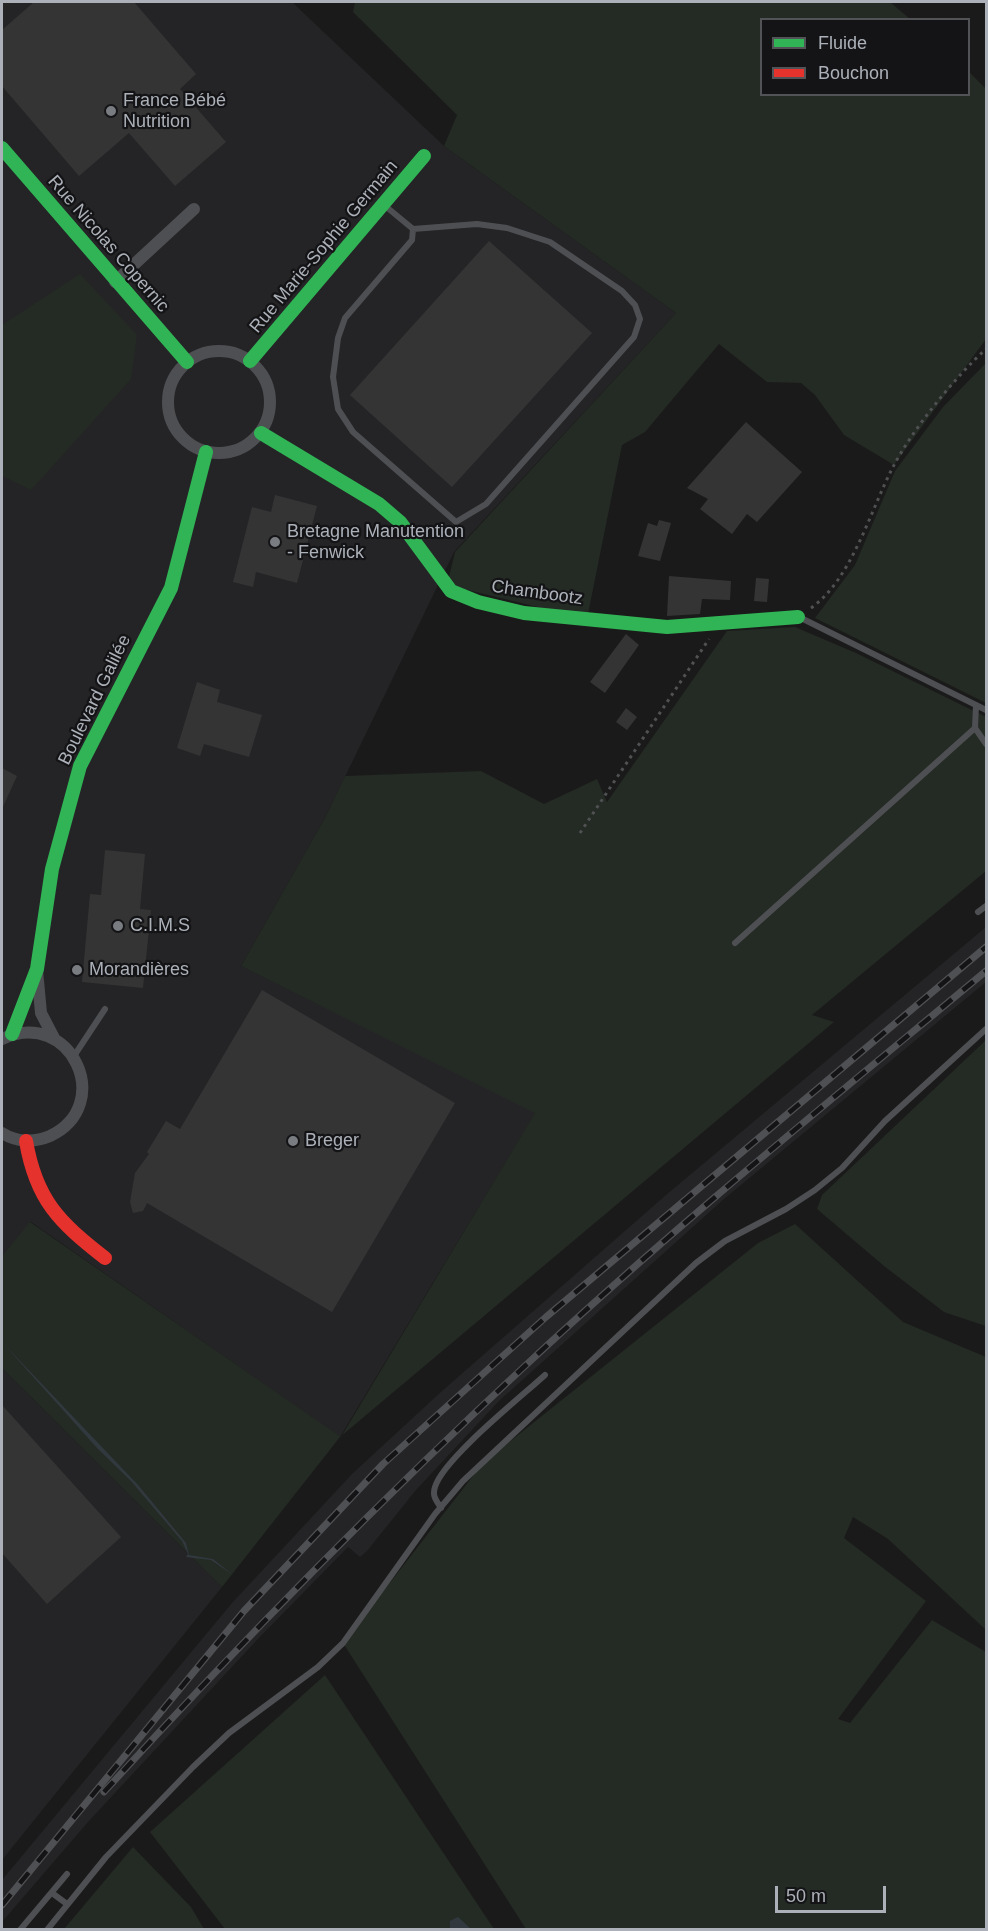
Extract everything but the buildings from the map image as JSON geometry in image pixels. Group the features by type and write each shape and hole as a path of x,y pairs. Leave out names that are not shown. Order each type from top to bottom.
{"street":[{"name":"Rue Nicolas Copernic","path":"2,148 115,282 187,362"},
{"name":"Rue Marie-Sophie Germain","path":"250,361 424,156"},
{"path":"115,282 194,209"},
{"path":"219,351 235,354 250,361 261,373 269,387 271,403 268,419 261,433 246,447 226,453 206,452 191,446 179,435 171,421 168,405 170,389 176,374 187,362 202,354 219,351"},
{"name":"Chambootz","path":"261,433 379,504 400,522 451,591 478,603 524,613 667,627 716,621 798,616"},
{"name":"Boulevard Galilée","path":"54,1038 41,1013 37,969 52,869 80,766 171,588 206,452"},
{"name":"Boulevard Galilée","path":"7,1037 37,969"},
{"path":"2,1133 26,1141 43,1139 58,1132 71,1120 79,1106 83,1089 81,1072 74,1056 54,1038 26,1032 7,1037"},
{"path":"26,1141 30,1171 60,1224 105,1258"}],"lane":[{"path":"383,204 413,229 477,224 507,228 550,242 622,291 634,304 640,319 634,337 486,504 456,522 353,432 338,410 333,377 338,338 345,318 412,240 413,229"},
{"path":"798,616 987,710"},
{"path":"976,705 975,728 987,744"},
{"path":"735,943 975,728"},
{"path":"978,912 987,906"},
{"path":"74,1056 105,1009"},
{"path":"47,1929 148,1810 229,1733 318,1667 343,1643 463,1481 696,1263 725,1241 786,1209 815,1190 842,1168 885,1121 987,1029"},
{"path":"441,1508 434,1496 435,1485 442,1474 464,1450 545,1375"},
{"path":"20,1929 67,1874"},
{"path":"52,1893 66,1904"}],"path":[{"path":"798,616 820,602 838,578 857,546 894,465 934,407 987,349"},
{"path":"580,833 705,647 716,621"}],"shaded area":[{"path":"2,2 292,2 444,146 676,313 454,552 326,816 241,966 536,1112 340,1437 31,1222 2,1256"},
{"path":"355,2 890,2 909,18 760,18 760,96 970,96 970,73 986,89 986,339 894,465 844,435 815,395 801,383 767,382 719,344 645,432 622,445 587,619 447,585 455,552 676,313 444,146 457,115 353,12"},
{"path":"80,274 137,335 131,379 31,490 2,476 2,325"},
{"path":"986,363 986,703 815,618 855,565 895,471 943,407"},
{"path":"795,627 856,653 986,717 986,871 812,1015 834,1022 342,1435 535,1113 241,966 326,816 345,776 481,771 544,804 597,779 607,802 727,631"},
{"path":"986,927 986,982 724,1199 499,1401 416,1490 367,1551 360,1557 348,1547 256,1641 88,1822 2,1922 2,1880 232,1603 352,1474 442,1391 666,1195"},
{"path":"986,1040 986,1326 944,1312 884,1266 817,1209 822,1195"},
{"path":"30,1222 340,1437 222,1587 2,1368 2,1256"},
{"path":"795,1224 903,1322 986,1357 986,1630 888,1539 853,1517 844,1538 926,1601 838,1719 850,1723 932,1620 986,1652 986,1929 526,1929 343,1643 483,1463 758,1243"},
{"path":"2,1342 138,1485 186,1543 189,1555 213,1559 233,1575 211,1560 186,1557 188,1554 182,1541 131,1481 97,1448"},
{"path":"2,1368 222,1587 2,1860"},
{"path":"325,1675 494,1929 225,1929 150,1832"},
{"path":"133,1847 191,1907 204,1929 64,1929"},
{"path":"458,1917 471,1929 450,1929 450,1921"}],"railway":[{"path":"2,1905 244,1611 383,1464 546,1317 986,947"},
{"path":"104,1792 311,1574 417,1468 526,1365 696,1214 986,971"}],"traffic: fast":[{"path":"2,148 187,362"},
{"path":"250,361 424,156"},
{"path":"261,433 379,504 400,522 451,591 478,602 524,613 667,627 798,617"},
{"path":"12,1034 37,969 52,869 80,766 171,588 206,452"}],"traffic: jam":[{"path":"26,1141 36,1179 52,1208 62,1221 105,1258"}],"place":[{"name":"France Bébé Nutrition","path":"111,111"},
{"name":"Bretagne Manutention - Fenwick","path":"275,542"},
{"name":"C.I.M.S","path":"118,926"},
{"name":"Morandières","path":"77,970"},
{"name":"Breger","path":"293,1141"}]}
